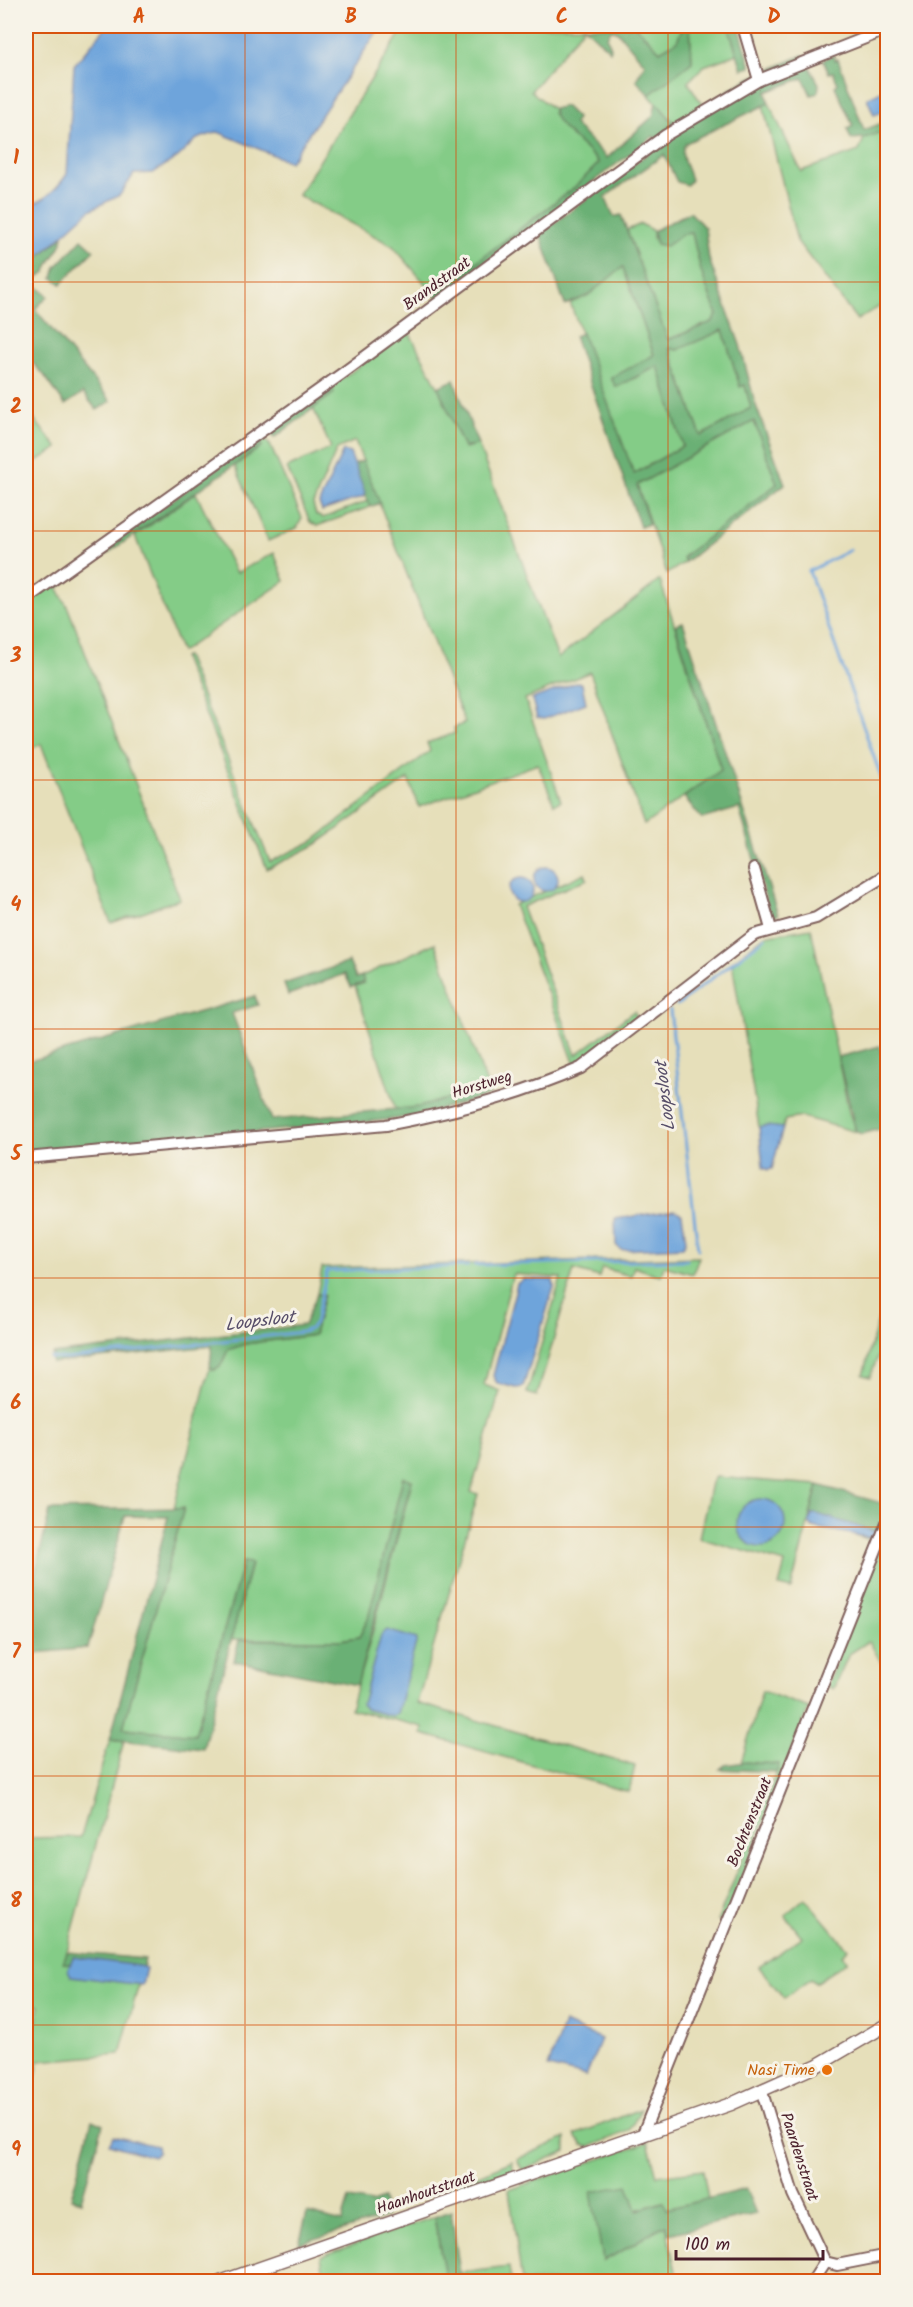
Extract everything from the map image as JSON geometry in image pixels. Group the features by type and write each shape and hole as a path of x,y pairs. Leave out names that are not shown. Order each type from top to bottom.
{"street":[{"path":"743,26 759,80"},
{"name":"Brandstraat","path":"26,599 343,373 666,135 759,80 888,29"},
{"path":"754,869 771,929"},
{"name":"Horstweg","path":"26,1158 386,1125 432,1116 561,1077 581,1068 754,935 771,929 794,926 816,918 888,874"},
{"name":"Bochtenstraat","path":"642,2136 888,1520"},
{"name":"Haanhoutstraat","path":"220,2282 642,2136 762,2092 818,2065 888,2024"},
{"name":"Paardenstraat","path":"762,2092 793,2194 825,2262"},
{"path":"812,2282 825,2262 837,2265 888,2255"}],"green space":[{"path":"405,26 585,26 531,91 553,109 558,120 599,163 575,187 434,294 393,246 298,195"},
{"path":"635,26 683,26 677,41 660,51"},
{"path":"635,26 660,51 677,41 683,26 690,26 692,62 649,95 636,80 645,64 617,31 611,30 607,37 610,51 585,27"},
{"path":"690,26 728,26 737,54 704,66 688,82 703,106 673,123 649,95 692,62"},
{"path":"728,26 739,26 751,67 742,69"},
{"path":"803,55 819,84 818,93 811,95 803,78 766,92 769,103 686,143 683,157 691,180 687,185 677,182 664,155 605,197 614,217 621,215 668,340 712,322 717,315 701,271 692,233 683,234 666,246 656,244 653,231 690,212 705,228 709,259 740,345 755,403 785,484 685,562 683,557 777,484 754,421 637,485 649,524 640,527 574,336 582,333 634,474 683,446 658,366 616,387 611,378 654,355 623,267 587,296 565,305 540,234 659,145 654,136 438,298 434,294 575,187 599,163 565,130 553,109 565,106 577,118 574,124 607,158 653,116 656,102 674,123 746,80","holes":["723,330 740,387 745,385 751,408 701,436 669,348 677,350"]},
{"path":"833,55 835,60 838,59 864,130 887,121 887,130 864,138 851,139 847,129 853,126 835,86 838,84 833,72 829,73 823,60"},
{"path":"769,103 801,171 859,151 864,138 887,130 887,302 857,320 797,241 763,105"},
{"path":"641,224 653,231 653,238 676,239 683,234 692,233 701,271 717,315 712,322 667,340 627,230"},
{"path":"63,236 46,272 28,283 26,268"},
{"path":"82,239 94,250 61,284 53,278 56,267"},
{"path":"623,266 654,355 612,379 617,387 658,366 683,446 633,474 570,303 587,296"},
{"path":"37,286 48,296 35,309 111,401 97,410 83,393 65,405 44,375 26,356 26,299"},
{"path":"408,330 438,387 464,448 478,444 558,658 660,580 721,770 644,825 590,672 525,699 561,801 554,804 538,764 419,807 408,779 315,845 267,869 183,658 186,656 270,862 313,841 430,751 427,743 455,733 454,728 465,723 355,441 337,449 313,504 316,515 323,518 368,501 370,507 317,526 310,522 287,468 331,448 313,408 334,393 331,387"},
{"path":"723,330 740,386 745,385 751,408 701,436 669,347 677,350"},
{"path":"454,380 478,444 464,448 438,387"},
{"path":"331,387 334,393 274,438 270,432"},
{"path":"26,410 58,448 26,468"},
{"path":"754,421 777,484 683,557 685,562 667,574 637,485"},
{"path":"262,437 270,445 302,518 297,528 268,541 235,466 262,446 259,439"},
{"path":"259,439 262,446 58,588 55,583"},
{"path":"363,461 380,503 370,507 354,464"},
{"path":"196,493 236,573 274,553 285,581 181,652 135,536"},
{"path":"55,583 68,608 180,899 111,923 41,744 26,751 26,604"},
{"path":"683,622 778,915 771,917 739,808 702,819 684,797 721,770 675,625"},
{"path":"585,873 587,879 522,907 576,1055 634,1011 637,1017 575,1065 514,905"},
{"path":"811,928 849,1112 856,1132 802,1117 785,1120 783,1128 759,1127 732,962 764,936"},
{"path":"435,943 488,1087 419,1107 396,1111 355,986 364,983 362,976"},
{"path":"349,962 356,978 362,976 364,983 351,987 345,974 288,995 284,984"},
{"path":"255,996 258,1005 232,1013 272,1120 419,1107 488,1087 490,1095 420,1115 396,1119 26,1154 26,1062"},
{"path":"880,1046 887,1078 887,1127 862,1134 856,1132 838,1057"},
{"path":"699,1257 693,1274 664,1266 661,1276 634,1267 631,1276 602,1268 599,1277 574,1270 537,1396 527,1393 561,1278 513,1274 484,1385 500,1391 471,1492 478,1494 417,1703 635,1766 629,1792 422,1734 423,1727 350,1709 412,1481 404,1478 368,1619 359,1637 339,1640 231,1639 251,1564 243,1562 195,1735 123,1728 184,1508 174,1508 210,1366 214,1369 220,1367 228,1350 245,1344 314,1335 323,1295 317,1294 322,1268"},
{"path":"887,1288 887,1333 870,1377 863,1375"},
{"path":"317,1294 324,1295 314,1335 245,1344 228,1350 220,1367 214,1370 210,1366 212,1346 52,1363 52,1354 304,1325"},
{"path":"403,1477 412,1480 357,1685 234,1661 239,1640 339,1640 359,1637 368,1619"},
{"path":"715,1477 818,1485 791,1589 779,1586 785,1563 699,1538 711,1483"},
{"path":"818,1485 885,1504 887,1511 877,1542 809,1519"},
{"path":"184,1508 123,1728 195,1735 243,1562 251,1563 203,1749 110,1739 168,1517 125,1516 88,1648 26,1654 26,1611 50,1510"},
{"path":"887,1531 887,1673 869,1641 849,1654 833,1689 827,1686"},
{"path":"762,1691 809,1708 724,1920 718,1920 779,1765 741,1763"},
{"path":"110,1739 124,1741 64,1963 141,1976 120,2054 39,2061 26,2116 26,2059 40,2006 26,2003 26,1838 81,1837"},
{"path":"746,1762 779,1764 777,1772 720,1769 725,1765"},
{"path":"805,1898 848,1949 842,1955 848,1961 815,1983 811,1979 784,1998 759,1967 802,1937 785,1915"},
{"path":"67,1952 145,1959 141,1976 63,1963"},
{"path":"641,2109 629,2131 589,2147 583,2145 575,2135"},
{"path":"92,2120 103,2125 81,2201 71,2198"},
{"path":"566,2138 566,2151 522,2170 517,2159"},
{"path":"648,2142 657,2176 703,2170 708,2199 666,2209 663,2202 637,2210 603,2260 666,2225 678,2281 522,2282 509,2190"},
{"path":"512,2161 514,2173 454,2195 444,2189"},
{"path":"628,2185 637,2210 663,2202 667,2209 746,2189 756,2214 669,2234 666,2225 603,2260 591,2192"},
{"path":"349,2199 372,2203 383,2199 387,2217 299,2244 307,2213 342,2222"},
{"path":"451,2211 462,2281 446,2281 434,2217"},
{"path":"434,2217 446,2281 325,2281 321,2256"},
{"path":"509,2267 511,2281 462,2281 460,2273"}],"water":[{"path":"107,26 381,26 290,162 218,132 197,139 178,157 153,173 134,174 120,195 90,210 26,268 26,204 43,199 67,174 74,65"},
{"path":"887,88 887,110 874,115 867,98"},
{"path":"343,451 350,453 365,493 363,497 322,511 319,503"},
{"path":"578,682 582,684 586,703 544,719 537,718 532,699"},
{"path":"546,867 554,871 558,879 554,887 546,891 538,887 534,879 538,871"},
{"path":"521,878 529,882 533,890 529,898 521,902 513,898 509,890 513,882"},
{"path":"759,1127 783,1128 772,1169 768,1170 763,1167"},
{"path":"675,1210 682,1214 686,1241 683,1247 621,1250 616,1245 615,1219"},
{"path":"523,1279 553,1280 554,1287 523,1387 516,1388 497,1383 493,1376 517,1284"},
{"path":"761,1499 778,1506 785,1523 778,1540 761,1547 744,1540 737,1523 744,1506"},
{"path":"812,1514 880,1533 878,1539 812,1527 809,1522"},
{"path":"387,1630 417,1639 397,1714 392,1716 365,1709 362,1704 381,1635"},
{"path":"73,1957 146,1968 142,1985 71,1976 68,1970"},
{"path":"564,2023 601,2039 586,2076 548,2067"},
{"path":"113,2136 157,2146 158,2152 153,2157 109,2144"}],"waterway":[{"path":"850,550 809,571 888,797"},
{"name":"Loopsloot","path":"810,914 836,900"},
{"name":"Loopsloot","path":"677,1005 765,938"},
{"name":"Loopsloot","path":"670,1010 698,1249"},
{"name":"Loopsloot","path":"474,1265 687,1260"},
{"name":"Loopsloot","path":"50,1358 66,1359 302,1332 315,1324 327,1271 468,1266"}],"place":[{"name":"Nasi Time","path":"827,2070"}]}
